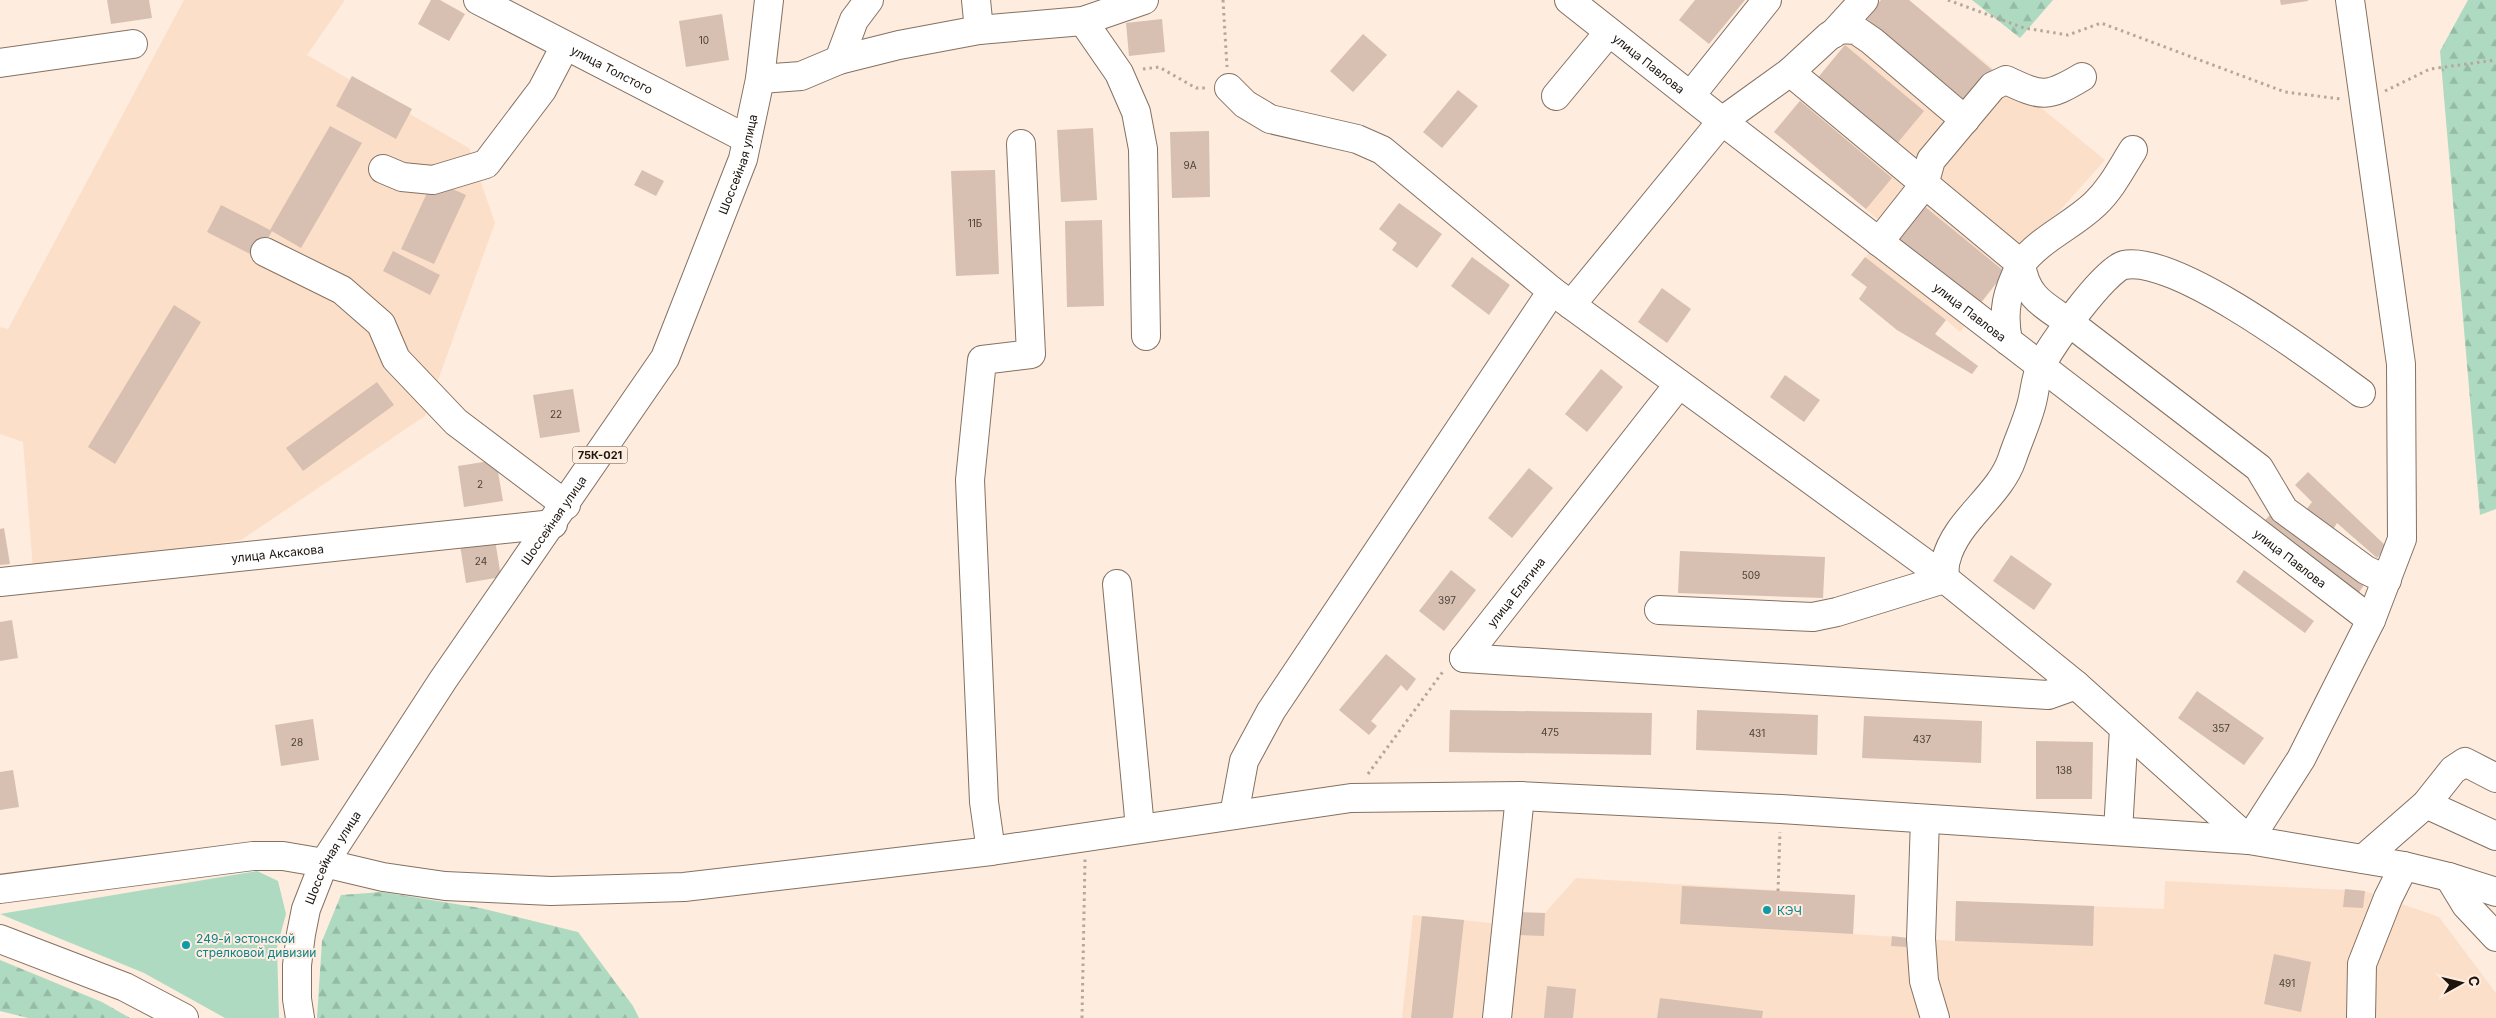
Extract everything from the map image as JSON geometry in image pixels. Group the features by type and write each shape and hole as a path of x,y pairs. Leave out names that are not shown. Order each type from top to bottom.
{"street":[{"name":"улица Толстого","path":"478,0 747,140"},
{"name":"Шоссейная улица","path":"300,1018 297,999 296,965 306,909 324,863 443,680 560,514 665,358 743,159 760,79 769,0"},
{"path":"839,60 854,20 869,0"},
{"path":"976,0 979,30"},
{"path":"760,79 801,76 839,60 899,45 979,30 1083,21 1144,0"},
{"name":"улица Павлова","path":"1569,0 1722,121 2371,620"},
{"path":"1691,95 1767,0"},
{"path":"1234,814 1244,761 1271,711 1562,298 1722,121 1790,72 1832,34 1864,0"},
{"path":"2249,840 2300,759 2371,620 2402,539 2401,364 2350,0"},
{"path":"1083,21 1119,73 1136,112 1144,149 1146,336"},
{"path":"1832,34 1841,29 1856,30 1965,120"},
{"path":"1556,96 1610,32"},
{"path":"0,63 133,44"},
{"path":"383,169 402,177 433,180 486,164 542,90 565,46"},
{"path":"1790,72 2021,264 2027,287 2037,301 2070,323 2259,468 2284,510 2366,570 2387,580"},
{"path":"1880,242 1924,185 1931,160 1999,81 2006,80 2030,91 2058,92 2082,78"},
{"path":"1229,88 1246,104 1270,119 1357,139 1382,150 1562,298 1944,579 2076,685 2249,840"},
{"path":"991,851 984,802 970,480 982,360 1031,354 1020,144"},
{"path":"2008,341 2004,320 2006,301 2011,284 2021,264 2038,246 2100,198 2133,150"},
{"path":"265,252 342,290 381,324 396,359 456,422 560,514"},
{"path":"1944,579 1946,560 1954,540 2007,473 2032,406 2040,366 2103,279 2123,265 2145,265 2198,284 2296,344 2361,393"},
{"name":"улица Елагина","path":"1464,658 1679,384"},
{"name":"улица Аксакова","path":"0,582 560,514"},
{"path":"1659,610 1813,617 1837,612 1944,579"},
{"path":"1117,584 1140,828"},
{"path":"1464,658 2048,695 2076,685"},
{"path":"2118,831 2124,728"},
{"path":"2363,858 2426,804 2453,770 2465,762 2496,778"},
{"path":"0,889 253,856 283,856 324,863 383,878 445,886 551,891 684,887 991,851 1351,798 1520,796 1781,809 2249,840 2404,866 2450,877 2496,892"},
{"path":"1497,1018 1520,796"},
{"path":"2426,804 2496,836"},
{"path":"1924,819 1921,939 1924,981 1934,1018"},
{"path":"2361,1018 2362,964 2388,898 2404,866"},
{"path":"2450,877 2466,904 2496,937"},
{"path":"0,940 125,987 184,1018"}],"path":[{"path":"1119,73 1160,67 1196,88 1229,88 1223,0"},
{"path":"1948,0 2024,28 2068,35 2101,23 2285,92 2364,102 2430,69 2496,60"},
{"path":"1351,798 1442,670 1464,658"},
{"path":"1778,891 1781,809"},
{"path":"1082,1018 1086,900 1084,836"}],"shaded area":[{"path":"184,0 345,0 307,55 469,148 495,223 425,416 241,540 33,569 23,442 0,434 0,327 8,329"},
{"path":"1881,0 1909,0 2105,160 2005,272 1960,332 1946,320 1935,334 1978,366 1972,374 1897,330 1859,299 1867,287 1851,275 1889,229 1774,132"},
{"path":"1576,878 1855,895 1853,934 1955,941 1956,901 2164,909 2165,881 2365,891 2439,917 2496,993 2496,1018 1402,1018 1413,915 1519,926 1545,913"}],"green space":[{"path":"1972,0 2053,0 2020,38"},
{"path":"2468,0 2496,0 2496,509 2480,515 2440,51"},
{"path":"257,871 278,881 286,914 277,947 279,1018 225,1018 144,973 0,914"},
{"path":"382,892 480,908 578,932 633,1006 639,1018 317,1018 322,941 341,895"},
{"path":"0,960 102,1002 130,1018 28,1018 0,1011"}],"building":[{"path":"107,0 149,0 152,18 111,24"},
{"path":"431,0 440,0 465,14 449,41 418,24"},
{"path":"1695,0 1745,0 1709,44 1679,20"},
{"path":"1881,0 1909,0 1992,70 1966,101 1866,18"},
{"path":"2280,0 2308,0 2308,1 2281,5"},
{"path":"722,14 729,60 686,67 679,21"},
{"path":"1162,19 1165,52 1129,56 1126,23"},
{"path":"1363,34 1387,55 1353,92 1330,71"},
{"path":"1845,45 1924,111 1895,146 1816,80"},
{"path":"352,76 412,109 396,139 336,106"},
{"path":"1458,90 1478,106 1442,148 1423,132"},
{"path":"1800,101 1892,178 1866,209 1774,132"},
{"path":"330,126 362,143 301,248 270,230"},
{"path":"1093,128 1097,200 1061,202 1057,130"},
{"path":"1209,131 1210,197 1172,198 1170,132"},
{"path":"642,170 664,181 656,196 634,185"},
{"path":"995,170 999,274 956,276 951,171"},
{"path":"433,180 466,195 434,264 401,249"},
{"path":"1399,203 1442,234 1417,268 1392,250 1397,243 1379,229"},
{"path":"221,205 272,231 258,258 207,232"},
{"path":"1924,206 2005,272 1979,305 1897,238"},
{"path":"1102,220 1104,306 1067,307 1065,221"},
{"path":"393,251 440,275 430,295 383,271"},
{"path":"1472,257 1510,285 1489,315 1451,286"},
{"path":"1865,257 1946,320 1935,334 1978,366 1972,374 1897,330 1859,299 1867,287 1851,275"},
{"path":"1662,288 1691,309 1667,343 1638,322"},
{"path":"174,305 201,322 115,464 88,447"},
{"path":"1601,369 1623,387 1587,432 1565,414"},
{"path":"1785,375 1820,400 1804,422 1770,397"},
{"path":"377,382 394,405 303,471 286,448"},
{"path":"573,389 580,432 540,438 533,395"},
{"path":"496,460 503,501 464,507 458,466"},
{"path":"1529,468 1553,488 1512,538 1488,518"},
{"path":"2308,472 2387,547 2377,558 2337,523 2328,538 2303,514 2312,502 2295,485"},
{"path":"2273,512 2364,585 2354,600 2260,525"},
{"path":"4,528 10,564 0,565 0,529"},
{"path":"495,540 501,577 466,583 460,545"},
{"path":"1680,551 1825,557 1823,598 1678,593"},
{"path":"2011,555 2052,584 2034,610 1993,581"},
{"path":"1451,570 1476,590 1444,631 1419,611"},
{"path":"2244,570 2314,621 2305,633 2236,582"},
{"path":"12,620 18,658 0,661 0,622"},
{"path":"1386,654 1416,679 1407,691 1401,685 1371,721 1377,726 1369,735 1339,710"},
{"path":"2197,691 2264,738 2244,765 2178,718"},
{"path":"1450,710 1652,713 1651,755 1449,752"},
{"path":"1697,710 1818,715 1817,755 1696,750"},
{"path":"1864,716 1982,721 1981,763 1862,758"},
{"path":"313,719 319,760 281,766 275,725"},
{"path":"2036,741 2093,742 2092,799 2036,799"},
{"path":"13,770 19,807 0,810 0,772"},
{"name":"КЭЧ","path":"1682,886 1855,895 1853,934 1680,924"},
{"path":"2345,889 2365,891 2363,908 2343,907"},
{"path":"1956,901 2094,906 2093,946 1955,941"},
{"path":"1519,912 1545,913 1544,936 1518,935"},
{"path":"1422,916 1464,920 1453,1018 1411,1018"},
{"path":"1892,936 1907,938 1906,947 1891,946"},
{"path":"2274,954 2311,962 2301,1012 2264,1004"},
{"path":"1547,986 1576,989 1573,1018 1544,1018"},
{"path":"1660,998 1763,1011 1762,1018 1657,1018"}],"place":[{"name":"КЭЧ","path":"1767,910"},
{"name":"249-й эстонской стрелковой дивизии","path":"186,945"}]}
